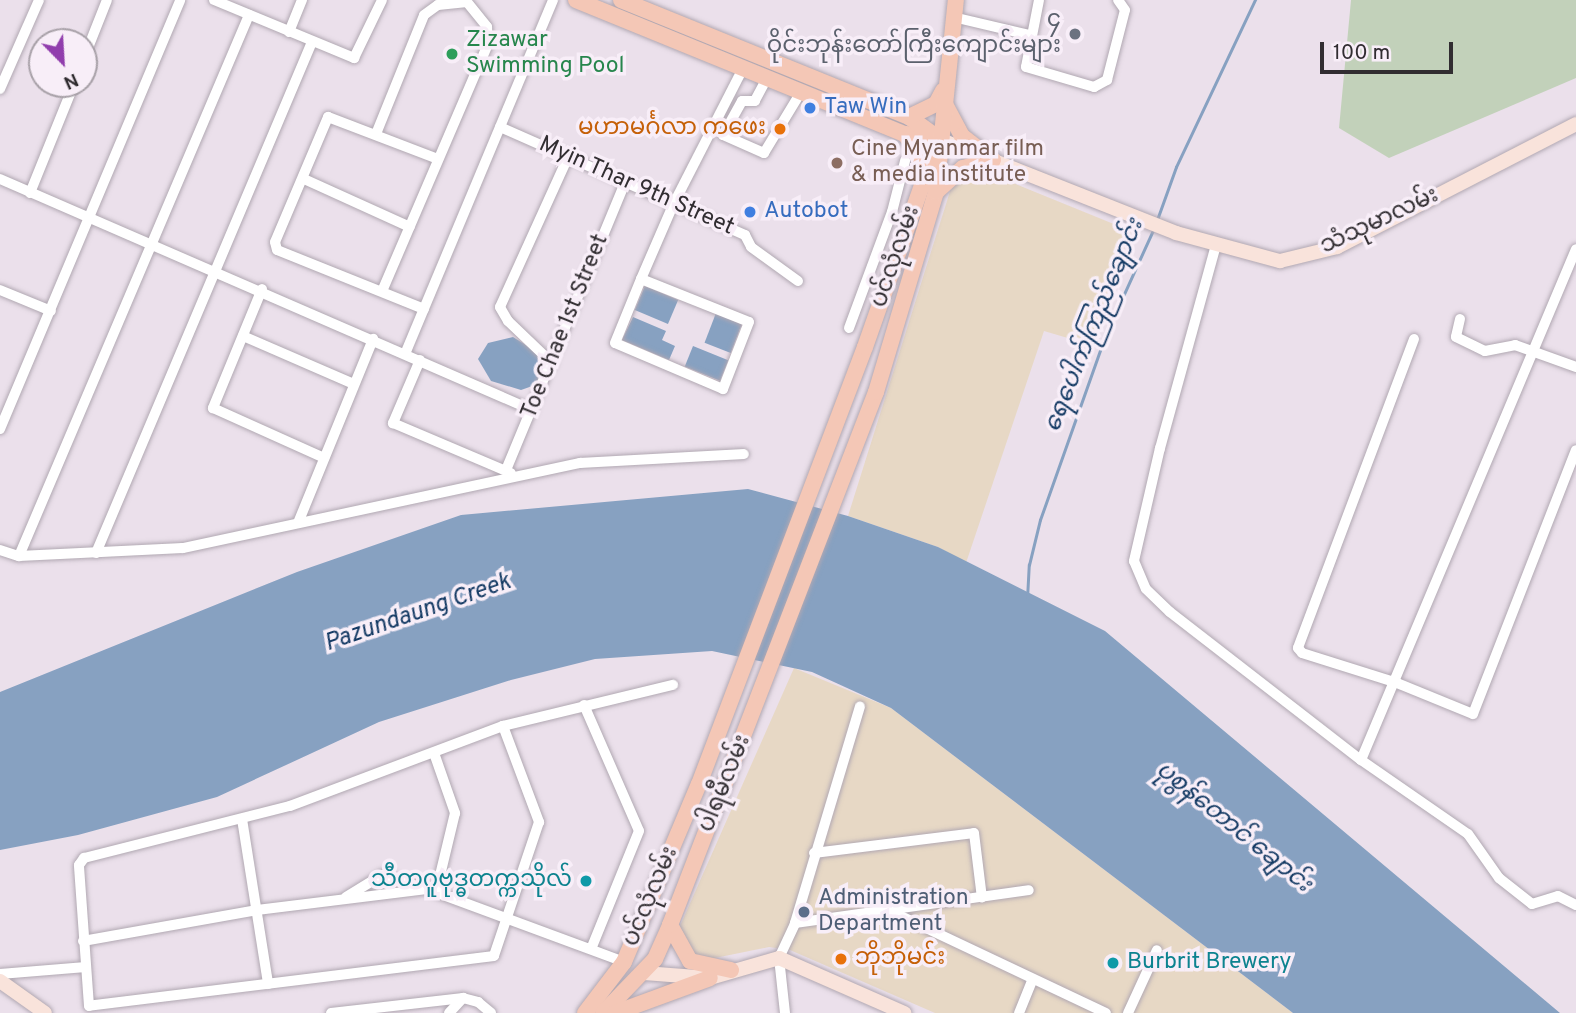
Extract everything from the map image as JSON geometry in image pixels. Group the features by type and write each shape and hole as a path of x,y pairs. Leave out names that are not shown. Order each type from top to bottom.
{"main road":[{"name":"သံသုမာလမ်း","path":"576,0 668,38 746,61 1176,233 1280,261 1337,247 1576,124"},
{"name":"သံသုမာလမ်း","path":"621,0 652,6 746,61 767,78 801,92 907,125"},
{"path":"939,139 955,8"},
{"path":"668,38 674,21"},
{"path":"944,89 936,104 907,125 919,155 928,190 963,168 993,160"},
{"path":"944,89 952,123 993,160"},
{"name":"ပင်လုံလမ်း","path":"751,721 876,392 939,139"},
{"name":"ပင်လုံလမ်း","path":"723,712 909,225 928,190"},
{"name":"ပါရမီလမ်း","path":"699,784 723,712"},
{"name":"ပါရမီလမ်း","path":"670,925 751,721"},
{"path":"644,973 636,956 683,843 699,784"},
{"name":"ပင်လုံလမ်း","path":"594,1010 624,961 699,784"},
{"path":"670,925 690,961 731,970"},
{"name":"ပင်လုံလမ်း","path":"644,973 670,925"},
{"path":"615,1013 731,970 779,958 904,1013"},
{"path":"594,1010 623,980 644,973 710,978"},
{"path":"1,981 45,1013"}],"street":[{"path":"0,89 39,0"},
{"path":"96,28 107,0"},
{"path":"0,429 180,0"},
{"path":"289,32 302,0"},
{"path":"221,1 354,58 382,0"},
{"path":"405,354 554,0"},
{"path":"1039,0 1024,62 1029,70 1100,86 1107,80 1125,10 1118,0"},
{"path":"376,134 424,15 438,5 468,1 487,27 488,44 383,291"},
{"path":"955,8 1030,35"},
{"path":"19,556 249,15"},
{"path":"96,553 313,42"},
{"path":"641,279 750,322 723,389 615,343 641,279 673,205 746,61"},
{"path":"767,78 755,101 742,101 723,135 764,153 801,92"},
{"path":"30,193 68,98"},
{"path":"424,309 277,250 275,242 328,117 438,159"},
{"name":"Myin Thar 9th Street","path":"500,127 745,235 751,247 797,281"},
{"path":"552,363 508,321 500,307 568,157"},
{"path":"849,328 892,212 905,161"},
{"path":"0,179 89,220 262,289 533,410"},
{"path":"303,179 410,227"},
{"name":"Toe Chae 1st Street","path":"506,470 625,183"},
{"path":"892,212 909,225"},
{"path":"1216,245 1156,462 1134,561 1146,589 1170,612 1362,760 1468,834 1499,878 1532,904 1558,896 1576,905"},
{"path":"1362,760 1576,249"},
{"path":"262,289 213,408 324,458"},
{"path":"0,290 51,311"},
{"path":"1460,319 1459,340 1485,351 1511,344 1576,367"},
{"path":"243,336 354,384"},
{"path":"298,523 373,340"},
{"path":"1414,340 1298,648 1302,653 1396,683 1469,714 1475,712 1576,450"},
{"path":"421,360 393,423 521,477"},
{"path":"0,550 19,556 183,548 612,459 744,454"},
{"path":"503,726 539,822 498,951 488,960 92,1007 83,942 80,860 243,819 333,792 503,726 673,685"},
{"path":"584,705 639,831 591,949"},
{"path":"785,1013 779,958 794,923 860,707"},
{"path":"431,891 455,813 433,753"},
{"path":"243,819 268,984"},
{"path":"814,853 974,833 982,898"},
{"path":"345,897 382,875 624,961"},
{"path":"794,923 1029,890"},
{"path":"83,942 345,897 431,891"},
{"path":"888,910 1032,981 1105,1013"},
{"path":"1129,1013 1157,950"},
{"path":"1,981 86,967"},
{"path":"1019,1013 1032,981"},
{"path":"449,1013 463,998"},
{"path":"331,1013 463,998 478,1002 491,1013"}],"shaded area":[{"path":"962,174 1008,181 1131,231 1088,344 1044,331 966,563 938,547 848,516 952,185"},
{"path":"794,668 891,708 1293,1013 935,1013 790,950 769,947 705,960 691,952 680,926"}],"green space":[{"path":"1351,0 1576,0 1576,78 1389,158 1339,128"}],"water":[{"path":"645,286 678,300 668,324 635,310"},
{"path":"716,313 742,323 731,353 705,343"},
{"path":"633,317 666,331 662,340 675,346 669,360 622,340"},
{"path":"513,337 537,352 546,371 541,383 521,390 491,381 478,359 488,343"},
{"path":"693,346 728,360 720,381 685,366"},
{"path":"748,489 848,516 938,547 1105,631 1560,1013 1293,1013 891,708 812,672 712,651 595,659 511,680 379,722 217,797 78,835 0,850 0,692 297,572 461,515"}],"waterway":[{"name":"ရေပေါက်ကြည်ချောင်း","path":"1157,220 1176,167 1255,0"},
{"name":"ရေပေါက်ကြည်ချောင်း","path":"1027,599 1029,565 1040,520 1105,336 1153,230"}],"place":[{"name":"၄ ဝိုင်းဘုန်းတော်ကြီးကျောင်းများ","path":"1075,34"},
{"name":"Zizawar Swimming Pool","path":"452,54"},
{"name":"Taw Win","path":"810,108"},
{"name":"မဟာမင်္ဂလာ ကဖေး","path":"780,129"},
{"name":"Cine Myanmar film & media institute","path":"837,163"},
{"name":"Autobot","path":"750,212"},
{"name":"သီတဂူဗုဒ္ဓတက္ကသိုလ်","path":"586,881"},
{"name":"Administration Department","path":"804,912"},
{"name":"ဘိုဘိုမင်း","path":"841,959"},
{"name":"Burbrit Brewery","path":"1113,963"}],"water label":[{"name":"Pazundaung Creek","path":"418,614"},
{"name":"ပုစွန်တောင် ချောင်း","path":"1233,828"}]}
